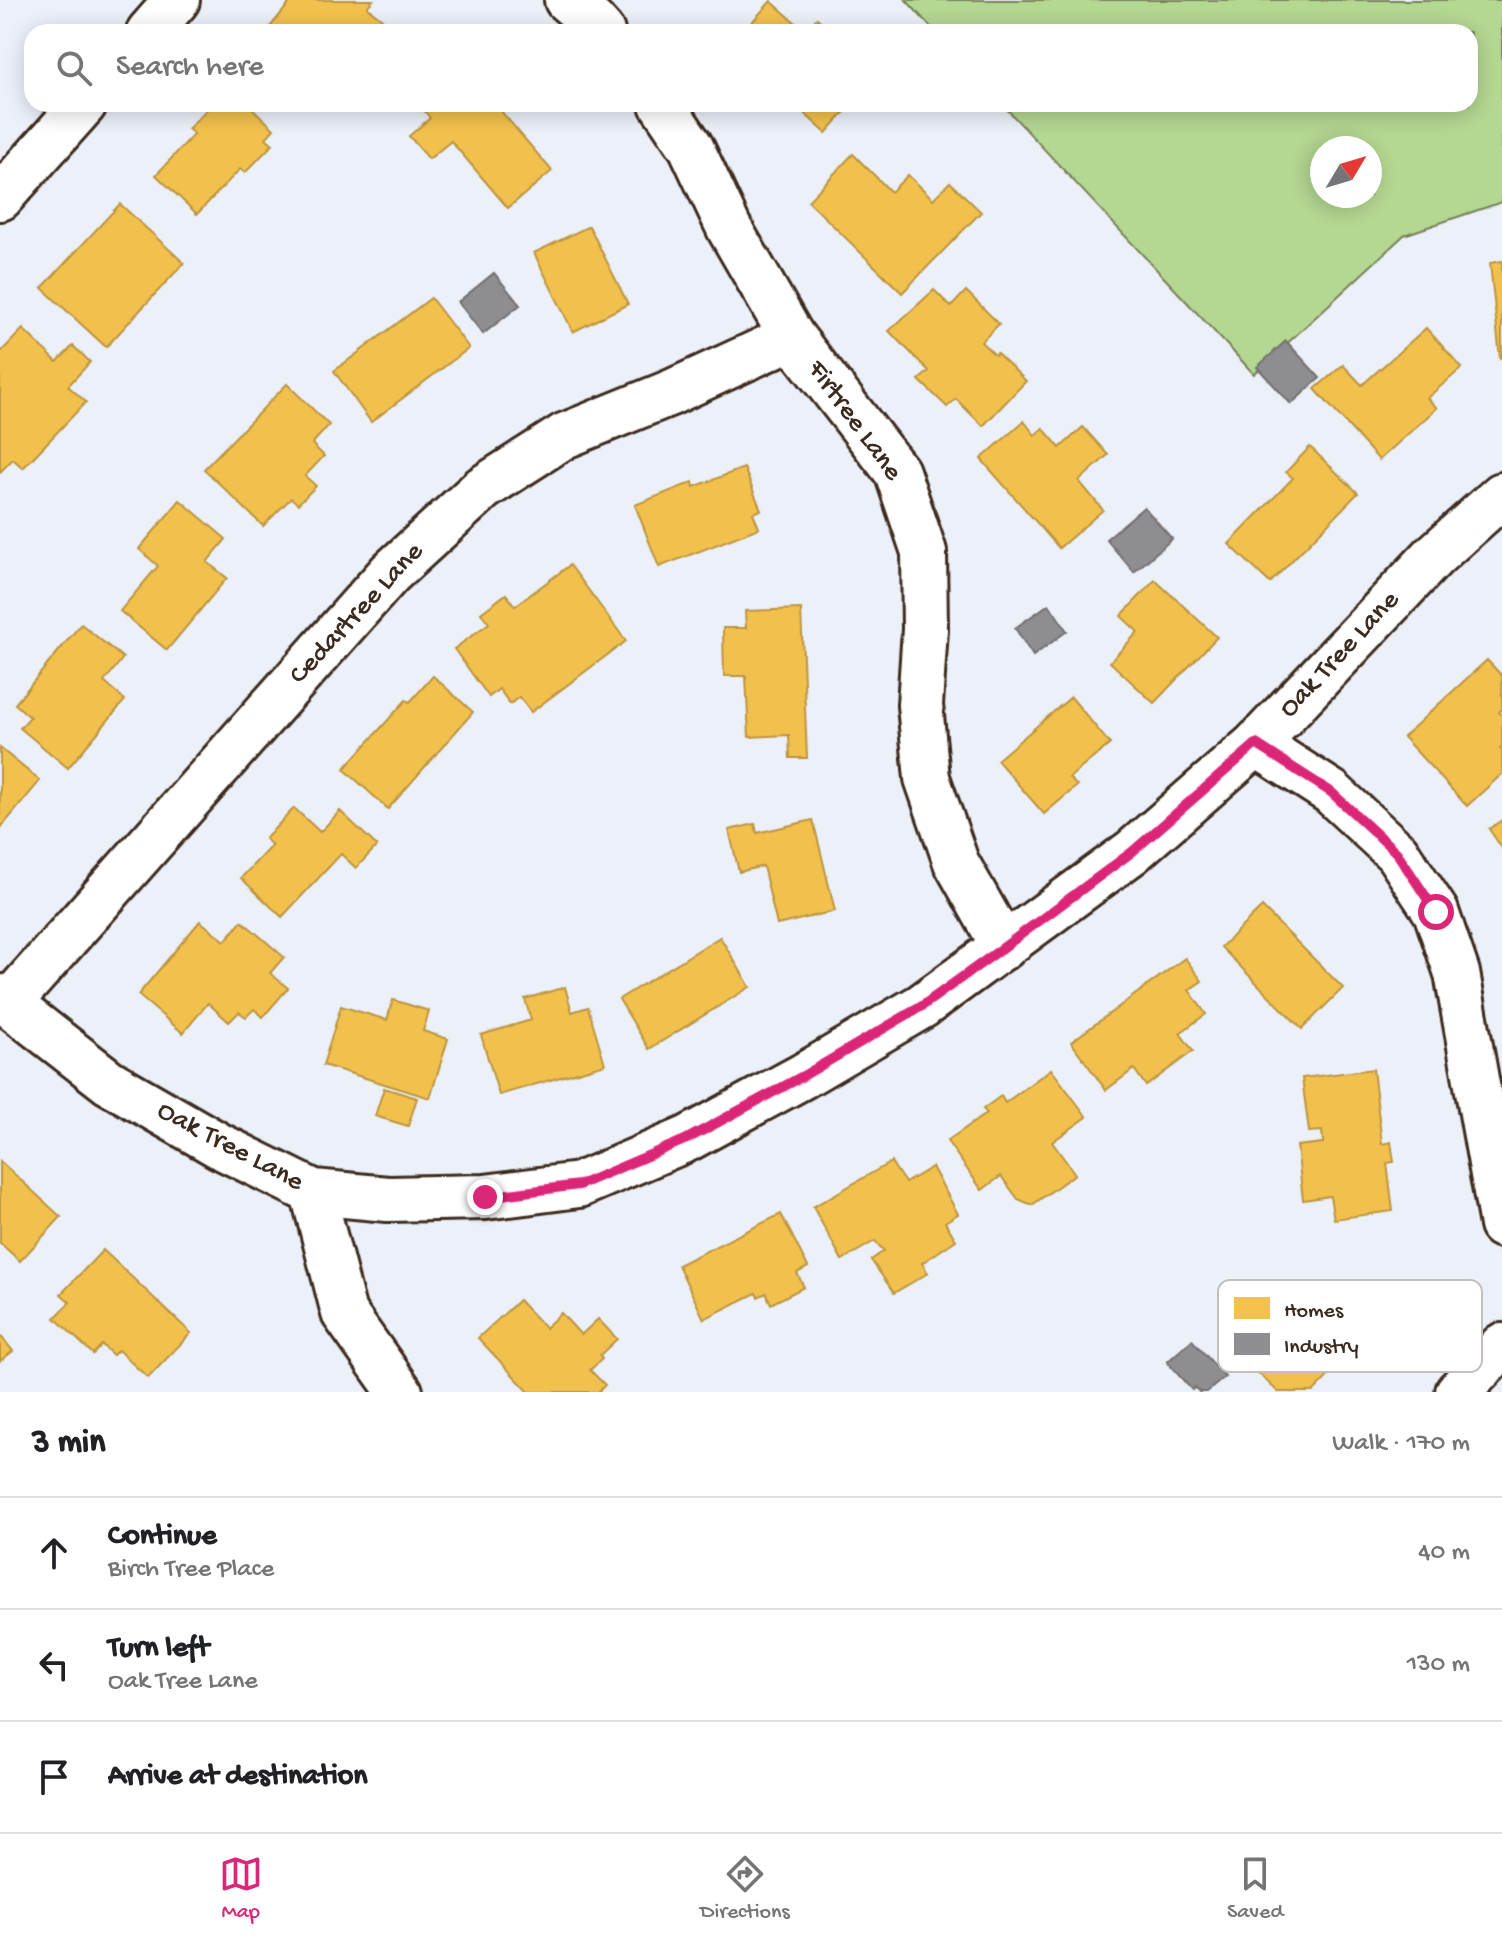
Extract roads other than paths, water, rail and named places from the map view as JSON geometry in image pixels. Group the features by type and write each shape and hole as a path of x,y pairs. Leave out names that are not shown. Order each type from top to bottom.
{"street":[{"path":"156,24 177,0"},
{"path":"567,0 595,24"},
{"path":"0,198 77,112"},
{"name":"Firtree Lane","path":"667,112 691,147 729,228 792,337 897,472 924,552 925,629 920,705 927,778 956,862 1004,947"},
{"name":"Cedartree Lane","path":"4,1000 390,573 483,488 564,436 670,393 792,337"},
{"name":"Oak Tree Lane","path":"4,1000 109,1082 220,1146 313,1192 388,1199 485,1197 579,1185 687,1139 922,1006 1132,852 1256,744 1434,556 1502,495"},
{"path":"1256,744 1331,792 1397,853 1436,912 1457,973 1502,1225"},
{"path":"313,1192 344,1313 400,1392"},
{"path":"1482,1367 1502,1346"},
{"path":"1458,1392 1477,1372"}]}
